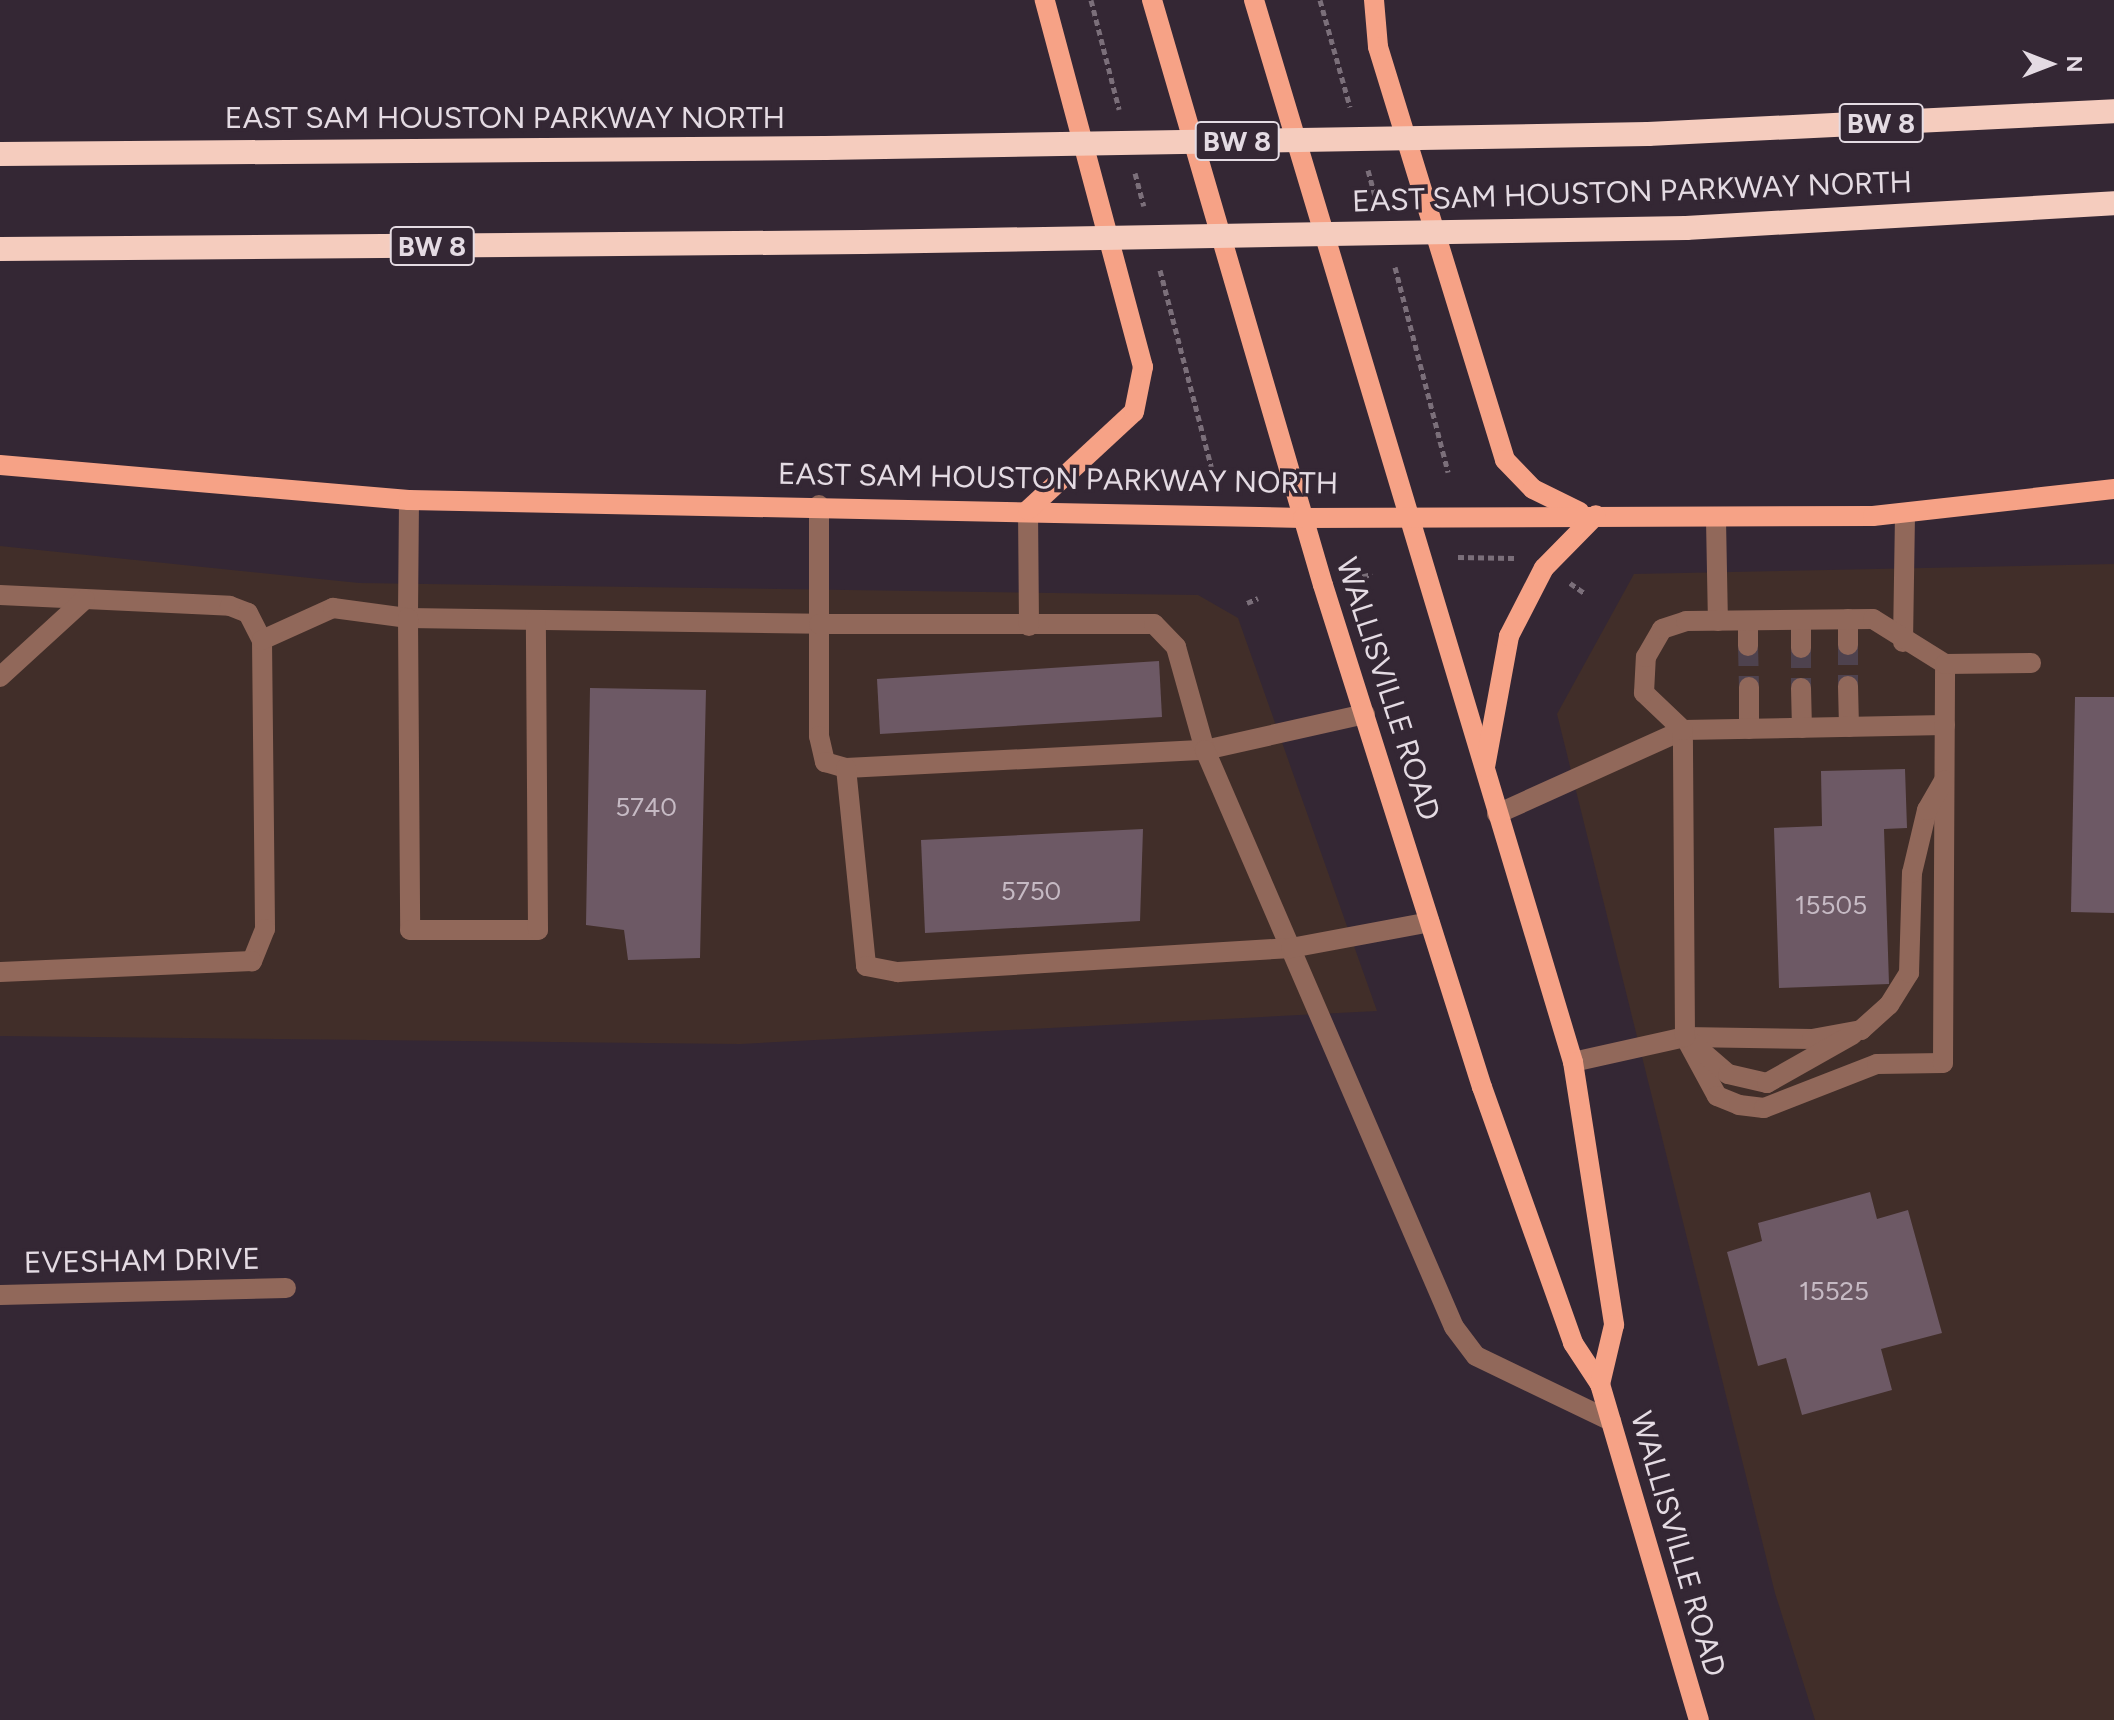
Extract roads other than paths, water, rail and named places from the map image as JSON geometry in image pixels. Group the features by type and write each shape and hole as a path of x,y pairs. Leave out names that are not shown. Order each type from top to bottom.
{"highway":[{"name":"EAST SAM HOUSTON PARKWAY NORTH","path":"0,154 825,148 1648,134 2114,111"},
{"name":"EAST SAM HOUSTON PARKWAY NORTH","path":"0,249 863,242 1686,228 2114,203"}],"main road":[{"path":"1028,510 1134,412 1143,367 1045,0"},
{"name":"WALLISVILLE ROAD","path":"1152,0 1303,518 1430,922 1573,1343 1600,1384 1699,1720"},
{"name":"WALLISVILLE ROAD","path":"1254,0 1405,517 1573,1062 1614,1325 1600,1384"},
{"path":"1374,0 1378,47 1505,460 1533,489 1591,515 1544,568 1509,636 1484,772"},
{"name":"EAST SAM HOUSTON PARKWAY NORTH","path":"0,465 409,500 819,505 1303,518 1591,515 1716,520 1905,514 2114,489"}],"street":[{"path":"409,500 410,930 538,930 536,620"},
{"path":"819,505 819,736 825,762 846,768 1205,750 1365,714"},
{"path":"1028,510 1029,626"},
{"path":"1903,642 1905,514"},
{"path":"1716,520 1718,621"},
{"path":"0,595 230,606 248,613 262,640 264,947 252,961 227,965 0,972"},
{"path":"0,677 85,599"},
{"path":"262,640 333,608 408,618 1029,626 1154,624 1176,647 1205,750 1454,1327 1476,1356 1611,1421"},
{"path":"1848,619 1848,645"},
{"path":"1945,664 1943,1063 1877,1064 1764,1108 1739,1105 1717,1096 1685,1037 1683,730 1644,693 1646,657 1662,629 1718,621 1873,619 1903,642 1945,664 2031,663"},
{"path":"1801,620 1801,648"},
{"path":"1748,621 1748,646"},
{"path":"1848,686 1849,727"},
{"path":"1749,687 1749,729"},
{"path":"1801,688 1802,728"},
{"path":"1497,814 1683,730 1945,725"},
{"path":"846,768 866,966 898,972 1291,948 1430,922"},
{"path":"1685,1037 1728,1074 1757,1083 1789,1074 1861,1030 1909,973 1912,873 1927,810 1945,779"},
{"path":"1573,1062 1685,1037 1812,1039 1861,1030"},
{"name":"EVESHAM DRIVE","path":"0,1295 286,1288"}],"tunnel":[{"path":"1848,645 1848,686"},
{"path":"1748,646 1749,687"},
{"path":"1801,648 1801,688"}]}
